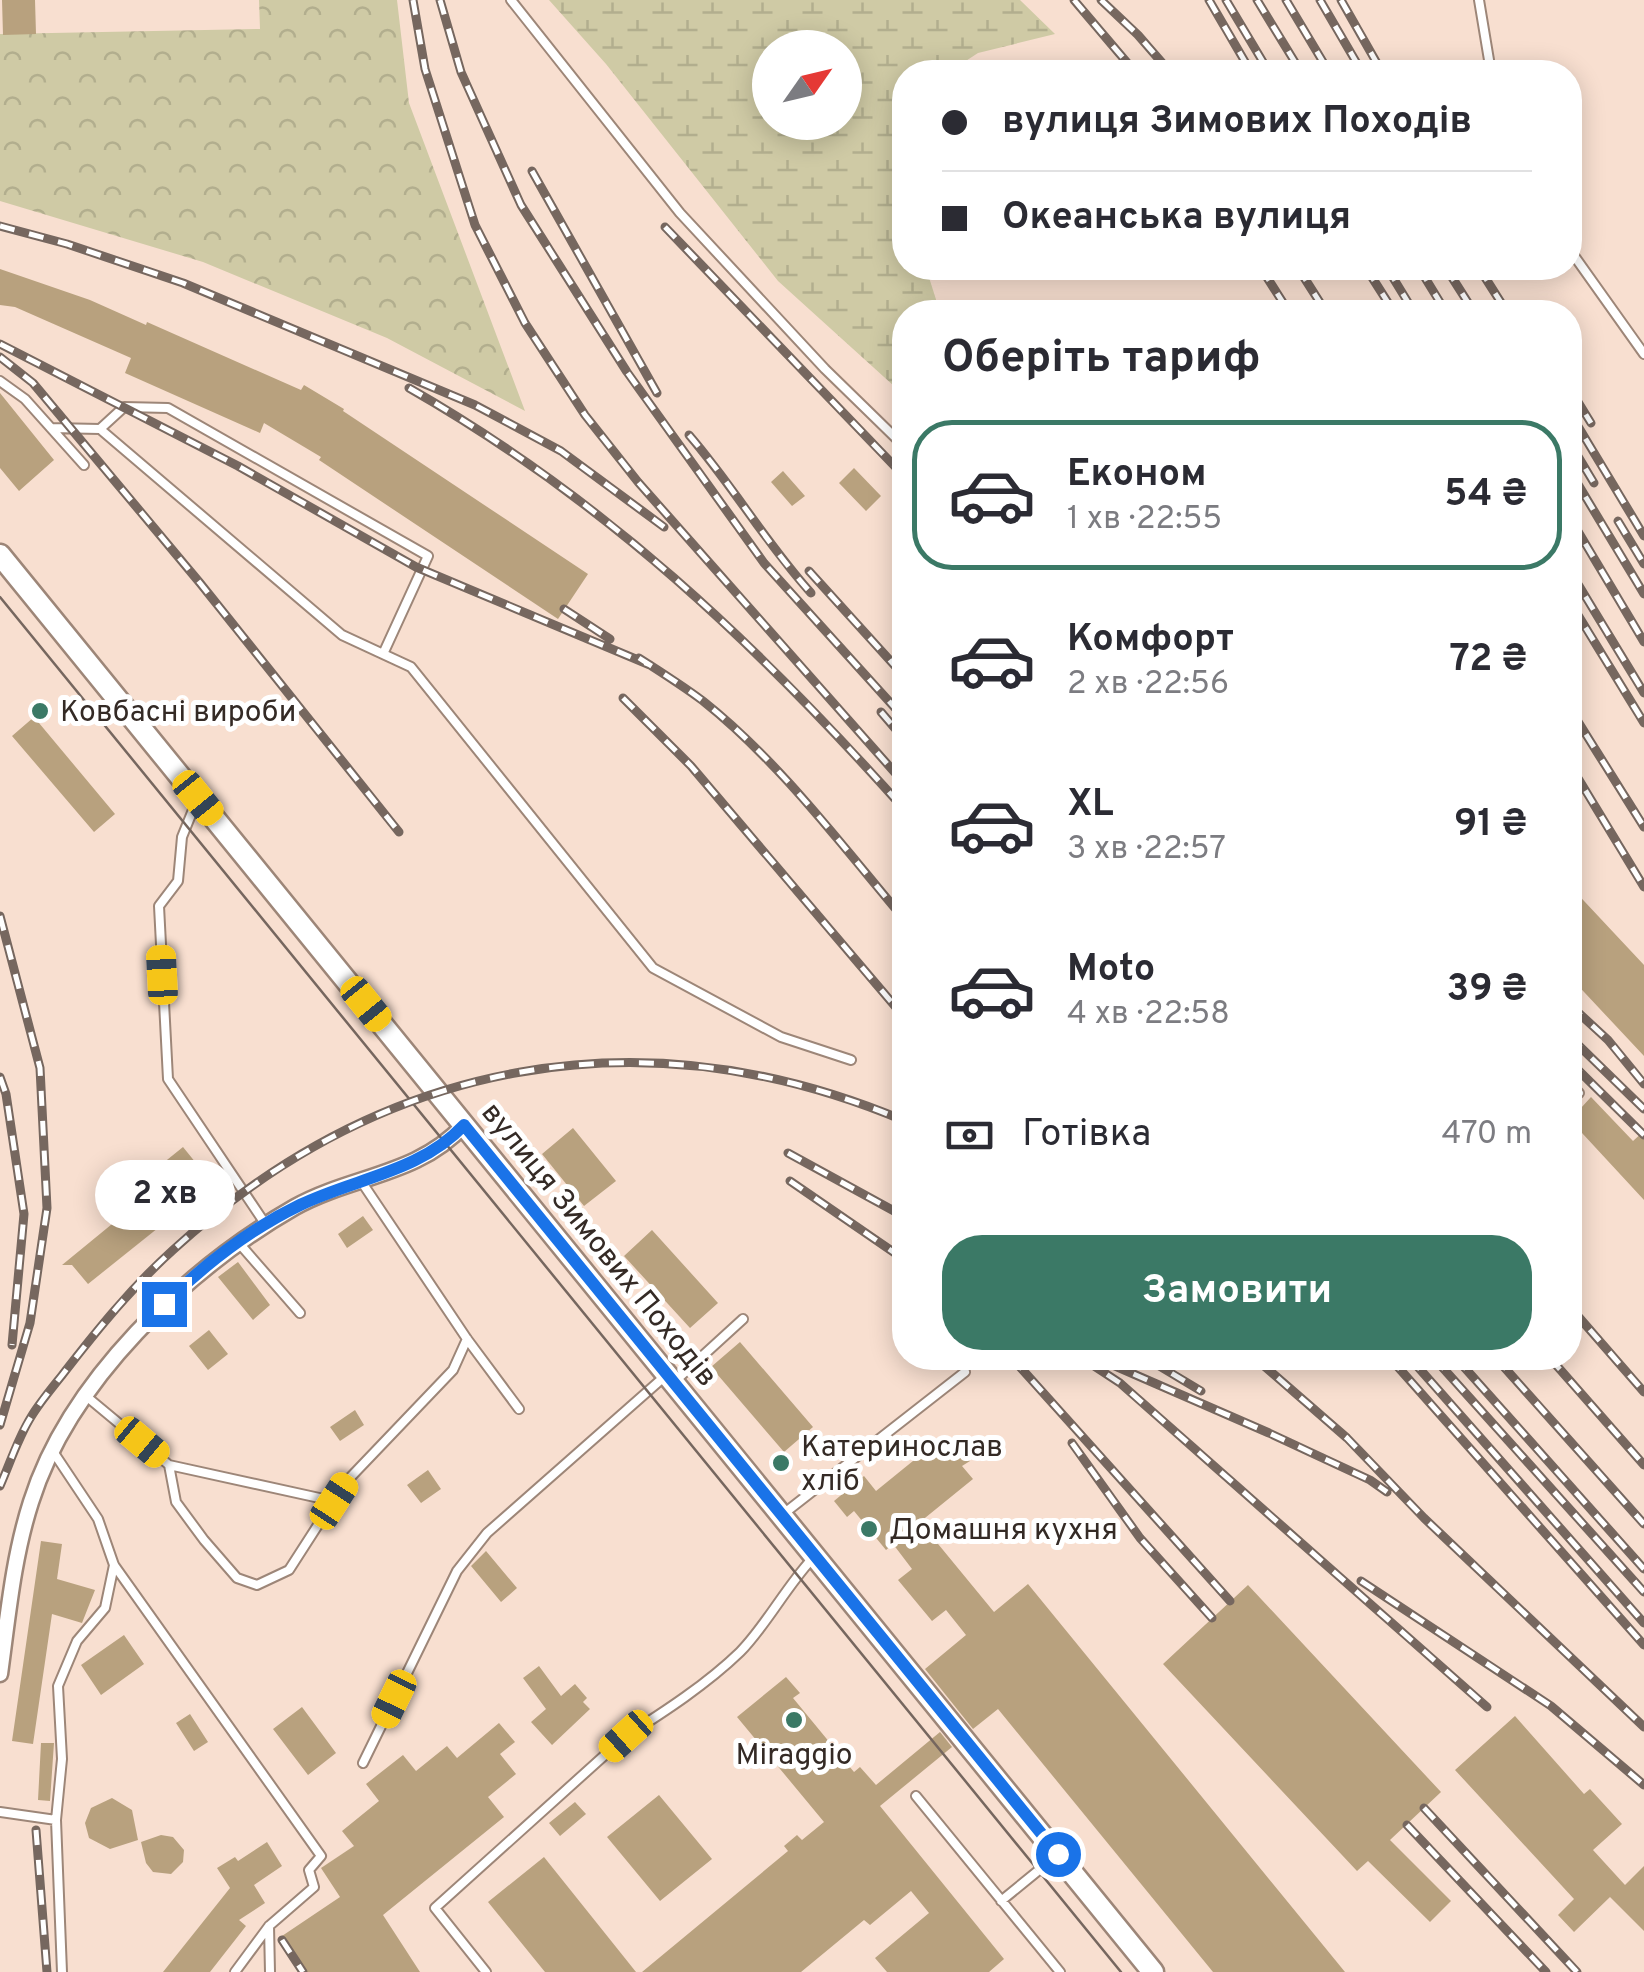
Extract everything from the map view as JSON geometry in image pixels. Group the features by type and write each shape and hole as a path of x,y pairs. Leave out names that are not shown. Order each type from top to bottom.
{"main road":[{"name":"вулиця Зимових Походів","path":"0,554 1154,1972"}],"street":[{"path":"0,1674 16,1556 32,1498 52,1450 86,1396 142,1326 187,1282 238,1242 299,1205 427,1157 464,1125"}],"lane":[{"path":"512,0 680,213 825,369 892,434"},
{"path":"1479,0 1489,60"},
{"path":"1582,267 1644,354"},
{"path":"0,380 25,399 84,465"},
{"path":"100,429 124,407 168,408 428,556 384,654"},
{"path":"51,428 100,429 342,635 410,667 653,968 781,1038 850,1060"},
{"path":"198,798 182,836 178,880 159,906 168,1079 266,1225"},
{"path":"361,1181 467,1339 519,1408"},
{"path":"238,1242 300,1313"},
{"path":"364,1762 457,1571 487,1533 743,1319"},
{"path":"169,1465 176,1502 237,1578 257,1586 288,1570 345,1482 452,1370 467,1339"},
{"path":"782,1515 965,1372"},
{"path":"86,1396 169,1465 334,1501"},
{"path":"52,1450 98,1518 114,1565 321,1856 309,1870 314,1887 269,1926 235,1972"},
{"path":"486,1972 435,1908 626,1736 659,1716 740,1651 814,1555"},
{"path":"62,1972 56,1820 62,1759 58,1686 78,1641 105,1608 114,1565"},
{"path":"916,1796 1060,1972"},
{"path":"0,1812 56,1820"},
{"path":"1001,1901 1058,1854"},
{"path":"269,1926 270,1972"}],"green space":[{"path":"259,0 397,0 409,103 525,411 387,338 203,262 0,201 0,34 260,29"},
{"path":"549,0 1020,0 1055,34 978,53 967,60 892,60 892,280 930,280 936,300 892,300 892,384 778,281 606,64"}],"building":[{"path":"2,0 35,0 36,34 3,35"},
{"path":"0,269 90,300 146,325 147,322 301,390 304,385 588,574 558,619 319,460 321,457 264,423 260,433 125,373 131,358 15,307 0,305"},
{"path":"0,393 54,460 19,491 0,468"},
{"path":"854,468 881,496 866,511 839,483"},
{"path":"783,471 805,496 792,506 771,482"},
{"path":"34,717 115,814 94,832 12,736"},
{"path":"1582,899 1644,965 1644,1056 1582,990"},
{"path":"1591,1097 1633,1141 1644,1131 1644,1200 1582,1133 1582,1107"},
{"path":"573,1128 616,1181 584,1206 542,1154"},
{"path":"183,1147 213,1184 88,1284 72,1265 62,1265 167,1179 157,1168"},
{"path":"363,1216 373,1230 347,1248 338,1234"},
{"path":"652,1230 718,1303 690,1328 624,1256"},
{"path":"238,1262 270,1305 253,1320 218,1277"},
{"path":"209,1330 228,1354 208,1370 189,1346"},
{"path":"740,1342 813,1427 784,1452 711,1367"},
{"path":"355,1410 364,1425 340,1441 330,1427"},
{"path":"940,1439 951,1452 958,1446 970,1461 962,1466 973,1479 920,1522 994,1612 1028,1584 1345,1972 1213,1972 998,1709 973,1729 925,1669 966,1635 946,1610 932,1621 898,1580 912,1569 893,1544 886,1550 854,1511 847,1517 834,1501 864,1476 876,1491"},
{"path":"428,1470 441,1489 421,1503 407,1485"},
{"path":"41,1541 62,1544 57,1579 95,1590 82,1623 52,1614 33,1744 12,1741"},
{"path":"486,1551 517,1588 501,1602 471,1566"},
{"path":"1248,1585 1441,1792 1390,1840 1451,1901 1430,1922 1368,1861 1357,1871 1163,1664"},
{"path":"124,1635 144,1664 101,1695 81,1665"},
{"path":"539,1666 561,1696 575,1684 587,1698 583,1702 590,1709 552,1745 531,1722 546,1709 523,1678"},
{"path":"786,1677 800,1693 793,1698 854,1772 860,1767 876,1785 940,1732 952,1747 880,1806 1004,1959 989,1972 887,1972 875,1958 929,1913 911,1891 870,1925 864,1920 801,1972 642,1972 788,1851 784,1846 797,1835 802,1840 824,1822 737,1717"},
{"path":"302,1707 336,1753 308,1775 273,1729"},
{"path":"190,1714 208,1742 194,1751 176,1723"},
{"path":"1515,1716 1584,1794 1590,1789 1622,1824 1593,1850 1625,1885 1644,1866 1644,1931 1610,1897 1574,1932 1558,1915 1574,1899 1455,1770"},
{"path":"499,1723 515,1742 500,1754 516,1774 488,1797 504,1817 383,1915 420,1972 306,1972 282,1936 340,1897 321,1868 354,1846 342,1831 379,1801 366,1784 403,1755 416,1771 447,1746 457,1758"},
{"path":"41,1743 54,1743 50,1801 38,1800"},
{"path":"659,1795 712,1859 660,1901 607,1837"},
{"path":"112,1798 132,1810 138,1840 110,1849 89,1838 85,1823 91,1808"},
{"path":"575,1802 586,1814 560,1836 549,1823"},
{"path":"161,1835 173,1837 184,1850 183,1862 171,1874 153,1872 146,1863 141,1842"},
{"path":"267,1842 282,1866 254,1885 265,1903 239,1920 246,1926 210,1972 163,1972 230,1888 217,1868 235,1857 238,1861"},
{"path":"544,1857 636,1972 545,1972 488,1902"}],"tram line":[{"path":"0,597 1121,1972"}],"railway":[{"path":"413,0 425,69 475,225 525,323 585,415 638,482 892,769"},
{"path":"440,0 461,72 521,205 627,372 764,563 892,705"},
{"path":"1074,0 1125,60"},
{"path":"1101,0 1160,60"},
{"path":"1209,0 1244,60"},
{"path":"1226,0 1262,60"},
{"path":"1257,0 1294,60"},
{"path":"1286,0 1322,60"},
{"path":"1320,0 1355,60"},
{"path":"1341,0 1375,60"},
{"path":"532,171 657,393"},
{"path":"0,226 183,283 475,405 561,451 664,527"},
{"path":"665,227 892,463"},
{"path":"1269,280 1281,300"},
{"path":"1306,280 1318,300"},
{"path":"1374,280 1386,300"},
{"path":"1394,280 1407,300"},
{"path":"1426,280 1439,300"},
{"path":"1454,280 1466,300"},
{"path":"1487,280 1499,300"},
{"path":"0,344 238,466 416,567 650,665"},
{"path":"0,357 33,383 200,583 399,832"},
{"path":"409,388 548,478 675,578 792,689 892,796"},
{"path":"1582,408 1591,423"},
{"path":"1582,433 1644,536"},
{"path":"689,435 811,593"},
{"path":"1582,463 1594,483"},
{"path":"1582,491 1644,594"},
{"path":"1618,521 1644,564"},
{"path":"1582,538 1644,642"},
{"path":"809,571 892,663"},
{"path":"1582,591 1644,693"},
{"path":"564,609 610,639"},
{"path":"1582,622 1644,723"},
{"path":"639,658 703,701 758,751 892,905"},
{"path":"623,698 691,766 892,1003"},
{"path":"881,712 892,725"},
{"path":"1582,728 1644,827"},
{"path":"1582,785 1644,887"},
{"path":"0,916 40,1068 47,1208 30,1323 0,1425"},
{"path":"1582,1016 1608,1040 1644,1084"},
{"path":"1582,1049 1644,1109"},
{"path":"0,1486 22,1433 42,1400 115,1309 173,1250 254,1185 339,1133 428,1096 520,1072 614,1063 710,1068 807,1087 892,1116"},
{"path":"1582,1074 1644,1135"},
{"path":"0,1077 24,1214 12,1345"},
{"path":"788,1153 892,1210"},
{"path":"790,1181 892,1251"},
{"path":"1582,1321 1644,1392"},
{"path":"1023,1370 1230,1601"},
{"path":"1100,1370 1120,1383 1487,1707"},
{"path":"1124,1370 1269,1433 1370,1480 1387,1492"},
{"path":"1166,1370 1201,1391"},
{"path":"1269,1370 1347,1438 1424,1518 1644,1727"},
{"path":"1401,1370 1644,1645"},
{"path":"1421,1370 1644,1623"},
{"path":"1445,1370 1644,1592"},
{"path":"1467,1370 1644,1569"},
{"path":"1507,1370 1644,1524"},
{"path":"1561,1370 1644,1465"},
{"path":"1072,1443 1140,1538 1212,1618"},
{"path":"1361,1581 1551,1706 1644,1785"},
{"path":"1424,1808 1577,1972"},
{"path":"1407,1825 1546,1972"},
{"path":"36,1830 47,1972"},
{"path":"282,1940 303,1972"}],"place":[{"name":"Ковбасні вироби","path":"40,711"},
{"name":"Катеринослав хліб","path":"781,1463"},
{"name":"Домашня кухня","path":"869,1529"},
{"name":"Miraggio","path":"794,1720"}],"route":[{"path":"164,1304 238,1242 299,1205 427,1157 464,1125 1058,1854"}]}
